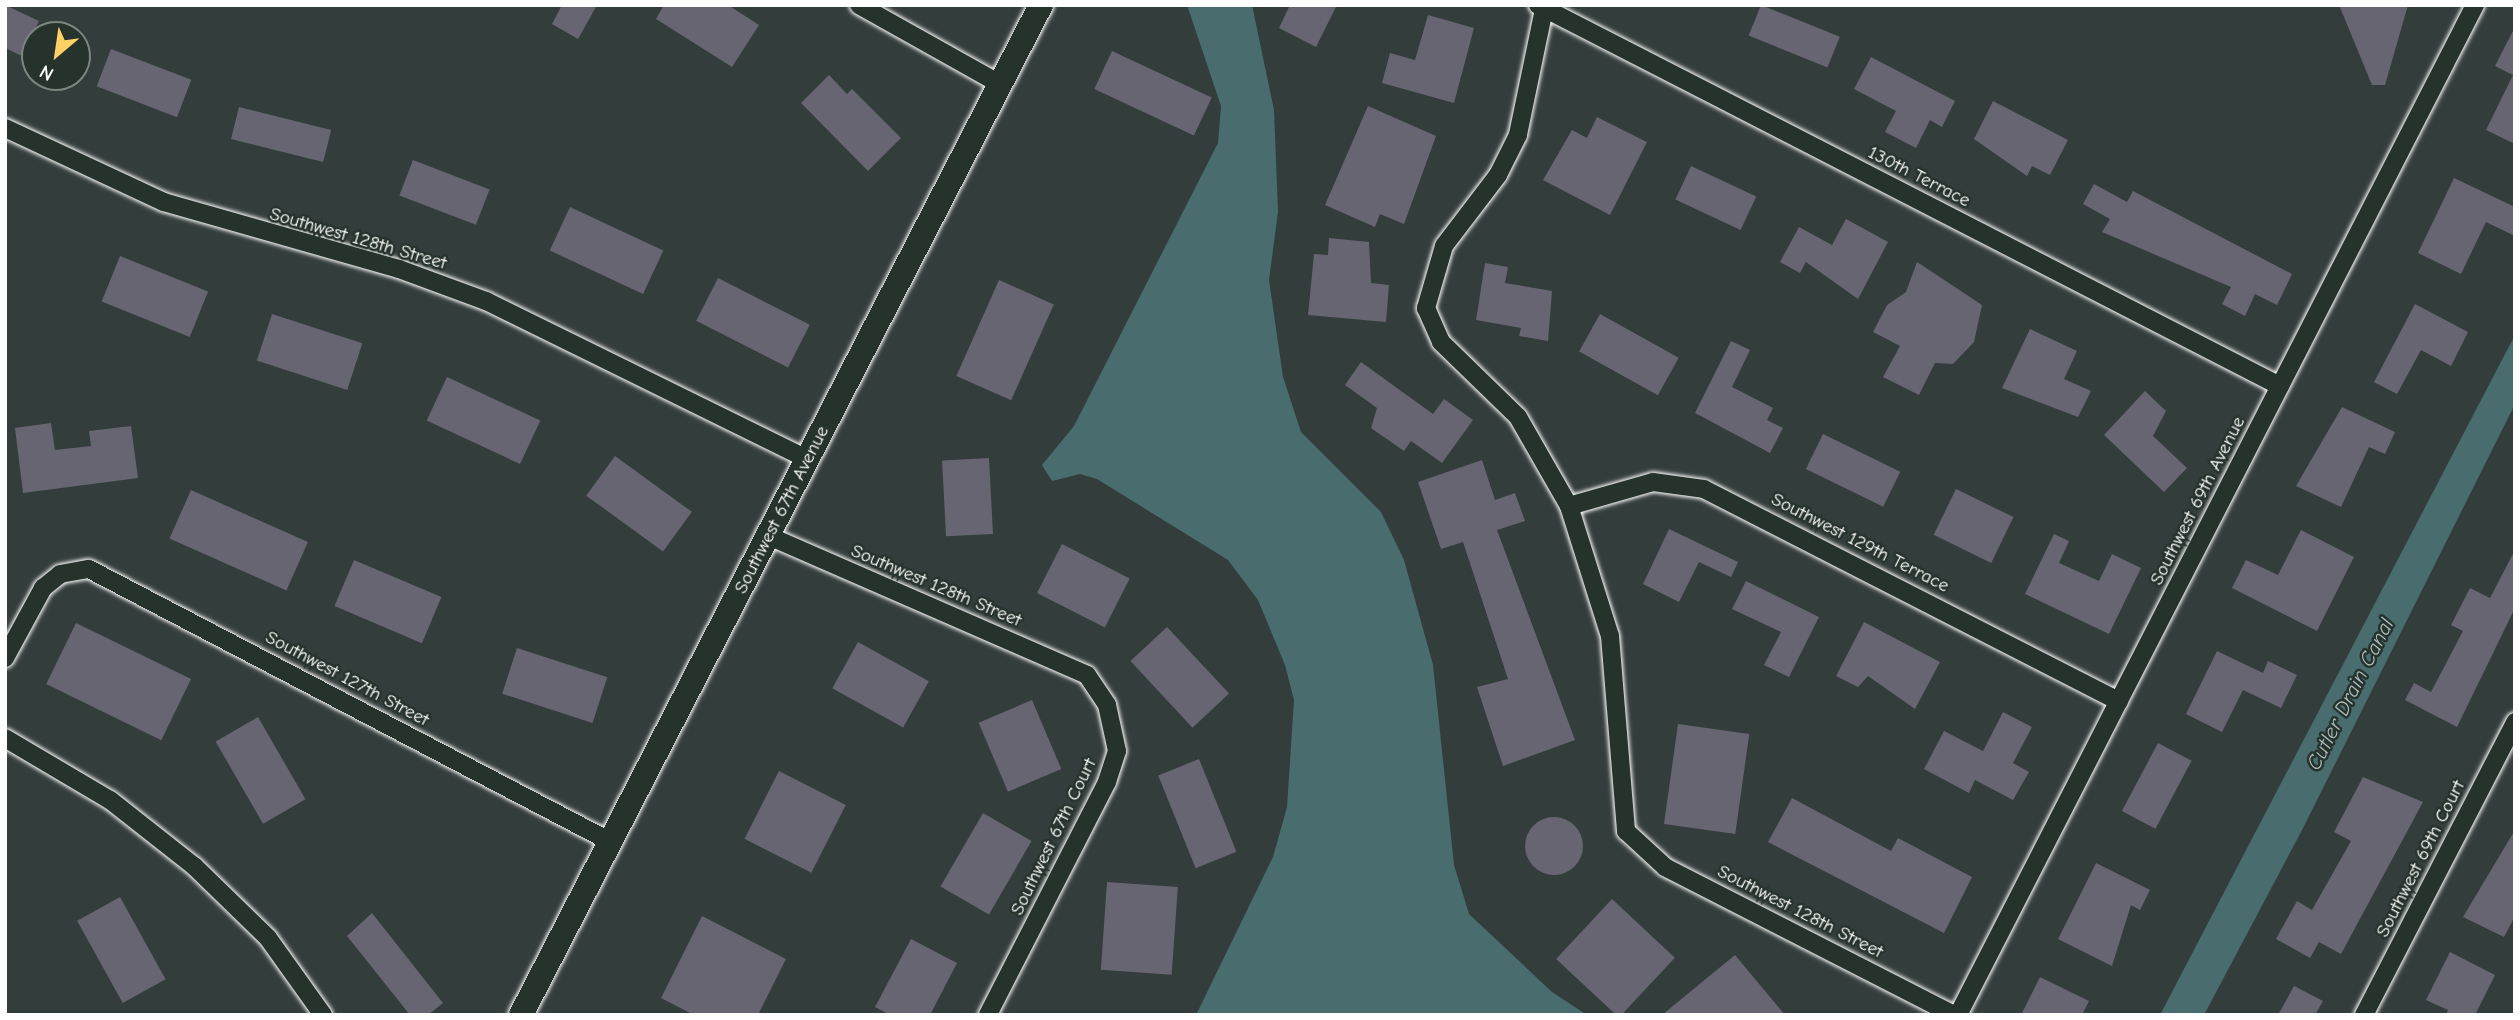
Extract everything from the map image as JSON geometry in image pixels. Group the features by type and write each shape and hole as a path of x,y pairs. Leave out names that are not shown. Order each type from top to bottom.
{"main road":[{"name":"Southwest 67th Avenue","path":"521,1015 1041,5"}],"street":[{"path":"859,5 1000,84"},
{"name":"Southwest 69th Avenue","path":"1956,1015 2475,5"},
{"path":"1541,7 1518,135 1498,175 1444,246 1426,299 1437,336 1518,417 1569,506"},
{"name":"130th Terrace","path":"1541,7 2280,386"},
{"name":"Southwest 128th Street","path":"5,128 164,202 399,269 486,301 807,459"},
{"name":"Southwest 129th Terrace","path":"1569,506 1653,482 1704,489 2119,701"},
{"name":"Southwest 128th Street","path":"1569,506 1610,636 1619,799 1632,841 1665,867 1956,1015"},
{"name":"Southwest 128th Street","path":"769,536 1087,675"},
{"name":"Southwest 127th Street","path":"5,658 36,597 60,574 89,569 611,842"},
{"name":"Southwest 67th Court","path":"988,1015 1115,762 1107,705 1087,675"},
{"name":"Southwest 69th Court","path":"2364,1015 2515,722"},
{"path":"5,738 110,800 194,866 268,938 323,1015"}],"water":[{"path":"1187,5 1252,5 1274,110 1278,212 1269,280 1283,377 1301,432 1381,512 1404,560 1433,665 1454,865 1469,914 1552,992 1587,1015 1196,1015 1273,857 1287,807 1294,700 1285,665 1258,600 1228,560 1097,479 1080,474 1052,481 1042,465 1074,426 1218,143 1221,106"},
{"name":"Cutler Drain Canal","path":"2515,335 2515,404 2301,832 2204,1015 2160,1015"}],"building":[{"path":"5,5 39,21 21,21 21,56 5,48"},
{"path":"562,5 597,5 578,39 552,24"},
{"path":"664,5 728,5 759,25 732,67 656,19"},
{"path":"1290,5 1337,5 1316,47 1279,28"},
{"path":"1761,5 1840,37 1827,67 1749,36"},
{"path":"2339,5 2408,5 2385,85 2372,85"},
{"path":"1428,15 1474,28 1454,103 1382,83 1390,53 1415,60"},
{"path":"2515,27 2515,144 2486,130 2513,75 2495,66"},
{"path":"111,49 191,80 177,117 97,86"},
{"path":"1112,51 1212,97 1194,136 1094,89"},
{"path":"1871,57 1955,101 1942,127 1930,120 1916,148 1885,132 1896,111 1854,89"},
{"path":"829,75 847,94 852,89 901,138 868,171 801,103"},
{"path":"1993,101 2068,140 2050,175 2032,166 2027,176 1974,139"},
{"path":"1368,106 1436,136 1404,224 1380,214 1375,227 1325,205"},
{"path":"239,107 331,130 323,162 231,139"},
{"path":"1597,117 1647,142 1610,215 1543,180 1572,130 1587,138"},
{"path":"413,160 490,189 476,225 399,195"},
{"path":"1691,166 1756,196 1741,230 1675,200"},
{"path":"2454,178 2515,207 2515,236 2486,222 2461,274 2418,253"},
{"path":"2094,184 2127,202 2133,191 2292,274 2277,305 2255,294 2245,316 2222,304 2231,287 2102,232 2110,219 2083,204"},
{"path":"570,207 663,251 643,294 550,251"},
{"path":"1846,219 1888,242 1858,299 1806,262 1800,273 1780,262 1799,227 1832,245"},
{"path":"1329,238 1369,242 1371,283 1389,285 1386,322 1308,315 1314,254 1328,255"},
{"path":"120,256 208,292 190,337 102,301"},
{"path":"1917,262 1982,305 1974,342 1953,364 1935,363 1919,395 1883,377 1900,346 1873,332 1887,305 1906,292"},
{"path":"1485,263 1508,267 1505,283 1552,291 1548,341 1519,336 1521,328 1476,320"},
{"path":"718,278 810,325 788,368 696,321"},
{"path":"999,280 1054,304 1011,400 956,376"},
{"path":"2415,304 2468,332 2451,366 2421,350 2397,394 2374,382"},
{"path":"272,314 362,343 347,390 257,361"},
{"path":"1600,314 1679,358 1658,395 1579,352"},
{"path":"2030,329 2077,351 2064,379 2091,391 2078,417 2002,388"},
{"path":"1731,341 1750,350 1732,387 1773,408 1767,420 1783,428 1770,453 1695,413"},
{"path":"1361,362 1433,414 1444,399 1473,420 1442,463 1411,441 1404,451 1371,428 1377,408 1345,385"},
{"path":"447,377 540,421 520,464 427,421"},
{"path":"2145,391 2166,411 2153,436 2187,468 2164,492 2104,435"},
{"path":"2342,407 2395,432 2385,454 2369,447 2341,507 2296,486"},
{"path":"51,423 55,450 91,446 89,431 131,426 138,478 23,493 15,428"},
{"path":"1823,434 1900,472 1883,507 1806,469"},
{"path":"615,456 692,512 663,551 586,496"},
{"path":"989,458 993,534 946,536 942,460"},
{"path":"1482,460 1495,500 1515,493 1525,521 1497,530 1575,740 1503,766 1477,687 1508,679 1463,542 1441,549 1418,482"},
{"path":"1956,489 2014,517 1991,563 1934,535"},
{"path":"191,490 308,542 286,590 169,538"},
{"path":"1669,529 1738,562 1731,577 1699,562 1679,602 1643,584"},
{"path":"2301,530 2354,557 2317,631 2232,588 2246,560 2278,575"},
{"path":"2054,534 2069,541 2059,563 2099,581 2112,554 2141,568 2109,634 2025,594"},
{"path":"1062,544 1130,579 1105,628 1037,593"},
{"path":"2515,550 2515,608 2457,727 2405,700 2414,683 2431,692 2463,631 2451,625 2470,588 2490,598"},
{"path":"354,560 441,597 422,643 334,606"},
{"path":"1746,581 1819,617 1789,677 1764,665 1781,632 1732,609"},
{"path":"1864,622 1940,662 1915,709 1868,676 1858,687 1836,676"},
{"path":"76,623 191,679 161,740 46,684"},
{"path":"1167,627 1229,694 1192,728 1130,661"},
{"path":"858,642 929,681 903,728 832,688"},
{"path":"517,648 607,677 593,723 502,694"},
{"path":"2217,651 2263,673 2268,661 2297,675 2281,708 2243,690 2222,732 2186,714"},
{"path":"1032,700 1061,769 1008,792 979,723"},
{"path":"2003,712 2032,727 2013,763 2029,772 2013,800 1975,780 1969,793 1924,769 1944,731 1983,751"},
{"path":"258,717 306,799 263,824 216,742"},
{"path":"1678,724 1749,734 1735,834 1664,824"},
{"path":"2158,743 2192,761 2155,829 2122,811"},
{"path":"1199,759 1236,852 1196,868 1158,775"},
{"path":"779,771 846,805 811,873 744,839"},
{"path":"2363,777 2423,802 2341,954 2319,942 2310,958 2276,939 2297,901 2312,910 2351,841 2334,832"},
{"path":"1792,798 1891,851 1898,838 1972,877 1944,933 1768,842"},
{"path":"983,813 1031,841 989,915 940,887"},
{"path":"1554,817 1575,825 1583,846 1575,867 1554,875 1533,867 1525,846 1533,825"},
{"path":"2515,830 2515,916 2504,937 2463,917"},
{"path":"2096,863 2150,890 2140,910 2131,905 2112,966 2058,939"},
{"path":"1107,882 1178,887 1172,975 1101,970"},
{"path":"120,897 166,979 123,1003 77,921"},
{"path":"1612,899 1675,958 1621,1015 1616,1015 1556,959"},
{"path":"372,913 443,1003 428,1015 410,1015 347,936"},
{"path":"702,916 786,959 758,1015 694,1015 661,998"},
{"path":"911,939 957,963 930,1015 890,1015 875,1007"},
{"path":"2450,952 2495,975 2475,1015 2446,1015 2448,1010 2426,1000"},
{"path":"1735,955 1785,1015 1662,1015"},
{"path":"2040,977 2089,1001 2082,1015 2021,1015"},
{"path":"2294,986 2323,1001 2315,1015 2278,1015"}]}
